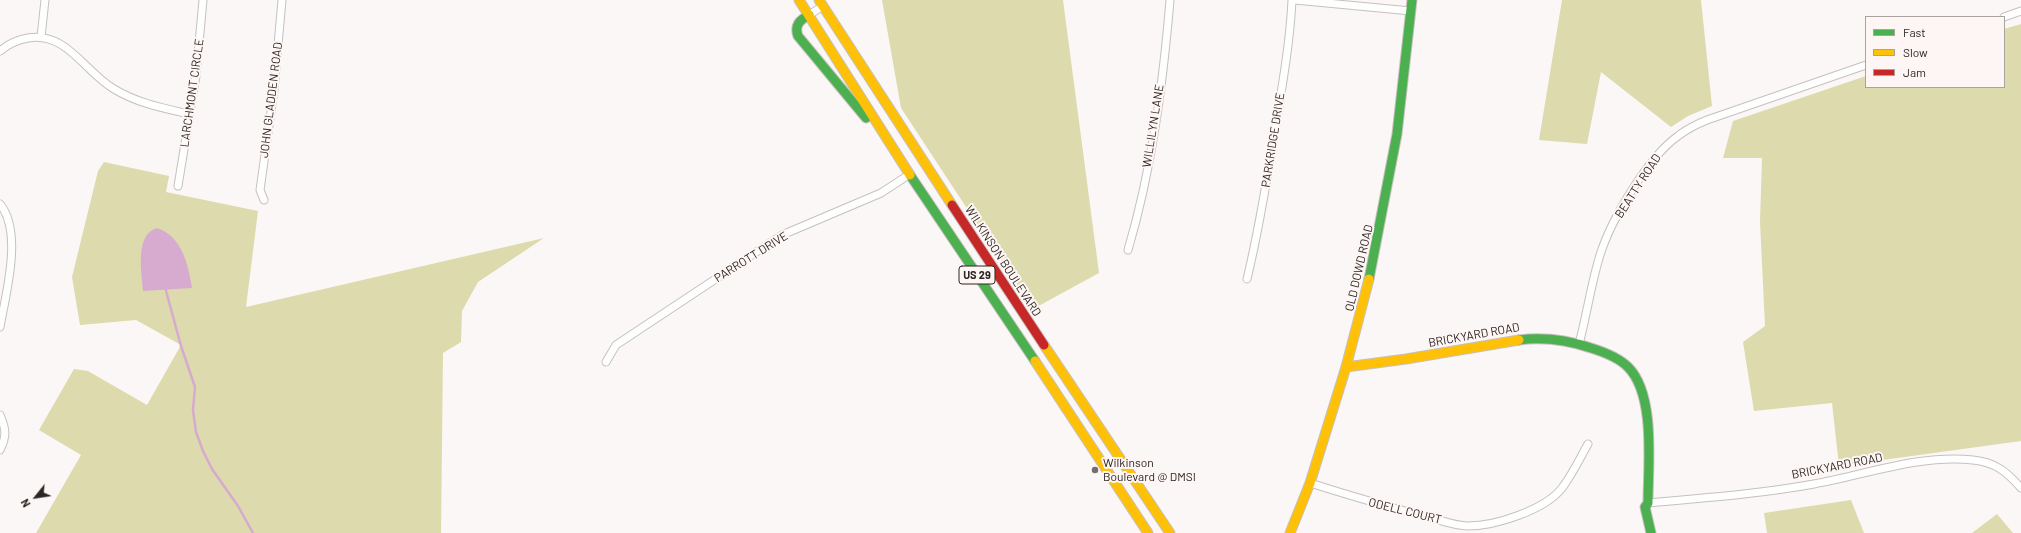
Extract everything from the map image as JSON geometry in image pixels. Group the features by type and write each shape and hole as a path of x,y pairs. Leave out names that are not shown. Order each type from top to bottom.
{"main road":[{"name":"US 29","path":"800,0 900,160 1148,533"},
{"name":"OLD DOWD ROAD","path":"1290,533 1310,483 1346,367 1368,285 1384,209 1404,81 1412,0"},
{"name":"WILKINSON BOULEVARD","path":"824,2 1028,321 1170,533"},
{"path":"809,15 796,25 798,36 900,160"},
{"name":"BRICKYARD ROAD","path":"1346,367 1444,353 1522,338 1557,339 1580,344 1625,362 1635,375 1641,387 1645,411 1648,503 1645,507 1650,533"}],"street":[{"path":"41,37 45,0"},
{"name":"LARCHMONT CIRCLE","path":"178,186 196,76 203,0"},
{"name":"JOHN GLADDEN ROAD","path":"264,200 260,190 274,90 282,0"},
{"name":"WILLILYN LANE","path":"1128,250 1139,209 1148,161 1161,79 1170,0"},
{"path":"1293,0 1411,11"},
{"name":"PARKRIDGE DRIVE","path":"1246,279 1256,242 1281,97 1293,0"},
{"path":"809,15 824,2"},
{"path":"2005,17 2021,11"},
{"path":"0,51 5,46 23,39 41,37 63,46 107,84 125,95 157,107 189,114"},
{"name":"BEATTY ROAD","path":"1580,344 1593,282 1605,243 1627,201 1665,147 1688,129 1707,120 1865,65"},
{"name":"PARROTT DRIVE","path":"606,362 616,345 782,235 881,192 910,174"},
{"path":"0,204 10,222 12,242 0,327"},
{"path":"0,415 6,433 5,441 0,450"},
{"name":"ODELL COURT","path":"1310,483 1370,502 1467,526 1518,515 1539,507 1562,489 1588,444"},
{"name":"BRICKYARD ROAD","path":"1648,503 1812,485 1906,465 1953,459 1983,461 1999,467 2010,475 2021,488"}],"shaded area":[{"path":"882,0 1063,0 1099,273 1033,309 901,108"},
{"path":"1562,0 1701,0 1712,106 1688,116 1671,127 1601,72 1587,144 1539,140"},
{"path":"2021,24 2021,441 1839,466 1832,403 1754,411 1743,342 1765,326 1760,222 1762,158 1723,158 1733,121 1865,76 1865,88 2005,88 2005,29"},
{"path":"104,162 169,176 166,192 258,211 246,307 544,238 478,282 462,311 461,342 443,353 441,533 36,533 81,455 39,430 74,369 88,371 147,405 181,345 136,320 80,325 72,277 98,171"},
{"path":"157,228 166,232 178,244 186,261 192,288 143,291 141,265 142,246 145,238 150,232"},
{"path":"1851,500 1864,533 1767,533 1764,513"},
{"path":"1997,514 2013,533 1972,533"}],"waterway":[{"path":"165,287 181,346 195,387 193,410 196,432 212,469 238,506 253,533"}],"traffic: fast":[{"path":"1369,279 1397,134 1412,0"},
{"path":"809,15 797,26 798,36 866,118"},
{"path":"910,175 1035,361"},
{"path":"1519,340 1555,340 1573,343 1596,350 1620,360 1628,367 1637,379 1643,395 1647,413 1649,451 1648,503 1645,507 1651,533"}],"traffic: slow":[{"path":"799,0 910,175"},
{"path":"819,0 952,205"},
{"path":"1290,533 1310,483 1346,367 1369,279"},
{"path":"1346,367 1406,359 1519,340"},
{"path":"1044,345 1170,533"},
{"path":"1035,361 1148,533"}],"traffic: jam":[{"path":"952,205 1044,345"}],"place":[{"name":"Wilkinson Boulevard @ DMSI","path":"1095,470"}]}
